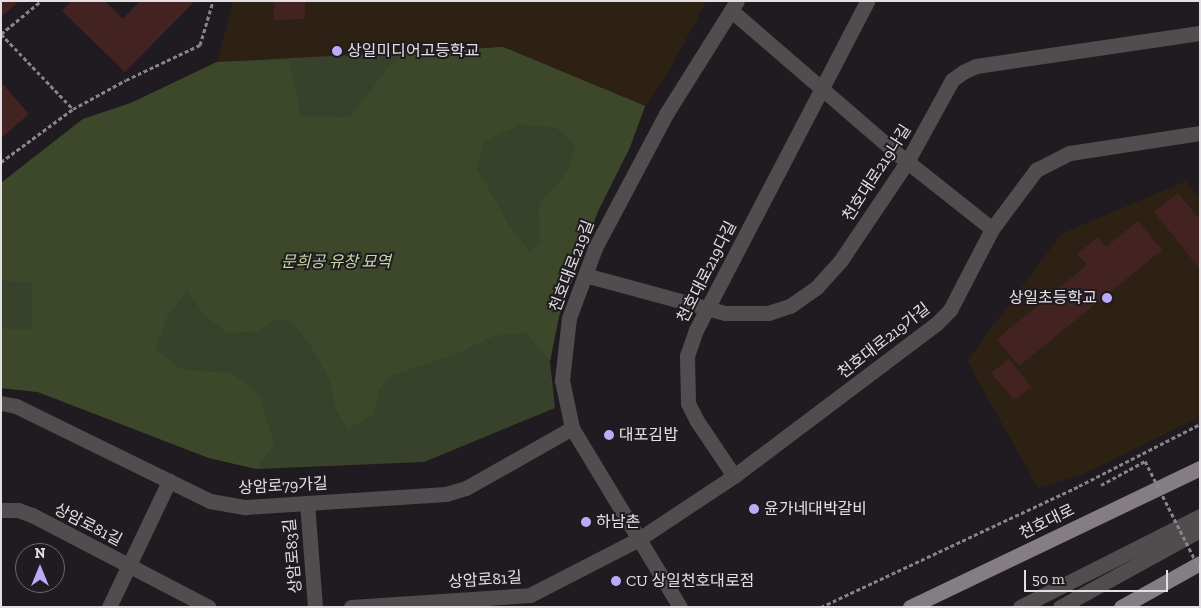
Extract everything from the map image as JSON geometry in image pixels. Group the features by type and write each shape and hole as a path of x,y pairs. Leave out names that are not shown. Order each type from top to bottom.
{"main road":[{"name":"천호대로","path":"910,607 1200,468"},
{"path":"1120,607 1200,564"}],"street":[{"name":"천호대로219다길","path":"734,476 696,421 688,403 687,356 707,308 868,1"},
{"path":"735,7 822,88 907,162 992,229"},
{"name":"천호대로219길","path":"680,607 572,428 562,380 570,318 585,275 627,184 666,114 735,7"},
{"name":"천호대로219나길","path":"585,275 725,312 768,312 790,306 816,288 841,260 907,162 952,80 976,66 1200,34"},
{"name":"천호대로219가길","path":"639,539 734,476 937,323 950,310 992,229 1036,170 1052,160 1070,153 1200,134"},
{"name":"상암로79가길","path":"1,403 16,406 210,501 230,506 446,494 466,488 572,428"},
{"path":"109,607 168,481"},
{"name":"상암로83길","path":"306,503 315,607"},
{"name":"상암로81길","path":"1,510 18,510 32,515 210,607"},
{"path":"1020,607 1200,516"},
{"path":"1060,607 1200,530"},
{"name":"상암로81길","path":"351,607 534,601 639,539"}],"path":[{"path":"41,1 1,34 73,109"},
{"path":"1,162 73,109 126,80 200,45 213,1"},
{"path":"821,607 1080,486 1200,424"},
{"path":"1101,485 1145,461 1200,570"}],"shaded area":[{"name":"상일미디어고등학교","path":"233,1 707,1 664,80 645,106 503,47 217,62"},
{"name":"상일초등학교","path":"1186,181 1200,199 1200,417 1081,475 1038,488 967,361 1061,234"}],"green space":[{"name":"문희공 유창 묘역","path":"503,47 645,106 630,147 598,211 559,316 550,361 555,408 424,462 257,469 209,458 38,392 1,388 1,183 83,119 131,103 217,62"},
{"name":"문희공 유창 묘역","path":"503,47 645,106 630,147 598,211 559,316 550,361 525,332 494,336 456,354 391,376 379,389 374,414 348,429 336,410 330,381 314,351 293,322 277,319 258,331 227,333 203,313 187,290 167,317 155,349 183,370 232,373 259,395 274,444 257,469 209,458 38,392 1,388 1,329 32,329 32,282 1,281 1,183 83,119 131,103 217,62 289,60 301,116 350,117 390,65 406,54","holes":["521,124 556,128 576,146 567,172 539,204 540,244 530,252 511,228 477,169 484,142"]}],"building":[{"path":"1,1 19,1 1,17"},
{"path":"71,1 105,1 123,19 140,1 195,1 125,72 62,11"},
{"path":"274,1 305,1 305,19 274,20"},
{"path":"1,82 29,114 1,138"},
{"path":"1178,193 1200,220 1200,269 1154,212"},
{"path":"1138,221 1162,250 1019,366 997,339 1087,265 1077,254 1098,237 1106,247"},
{"path":"1009,359 1031,387 1014,400 991,373"}],"place":[{"name":"상일미디어고등학교","path":"337,51"},
{"name":"상일초등학교","path":"1107,298"},
{"name":"대포김밥","path":"609,435"},
{"name":"윤가네대박갈비","path":"754,509"},
{"name":"하남촌","path":"586,522"},
{"name":"CU 상일천호대로점","path":"616,581"}]}
